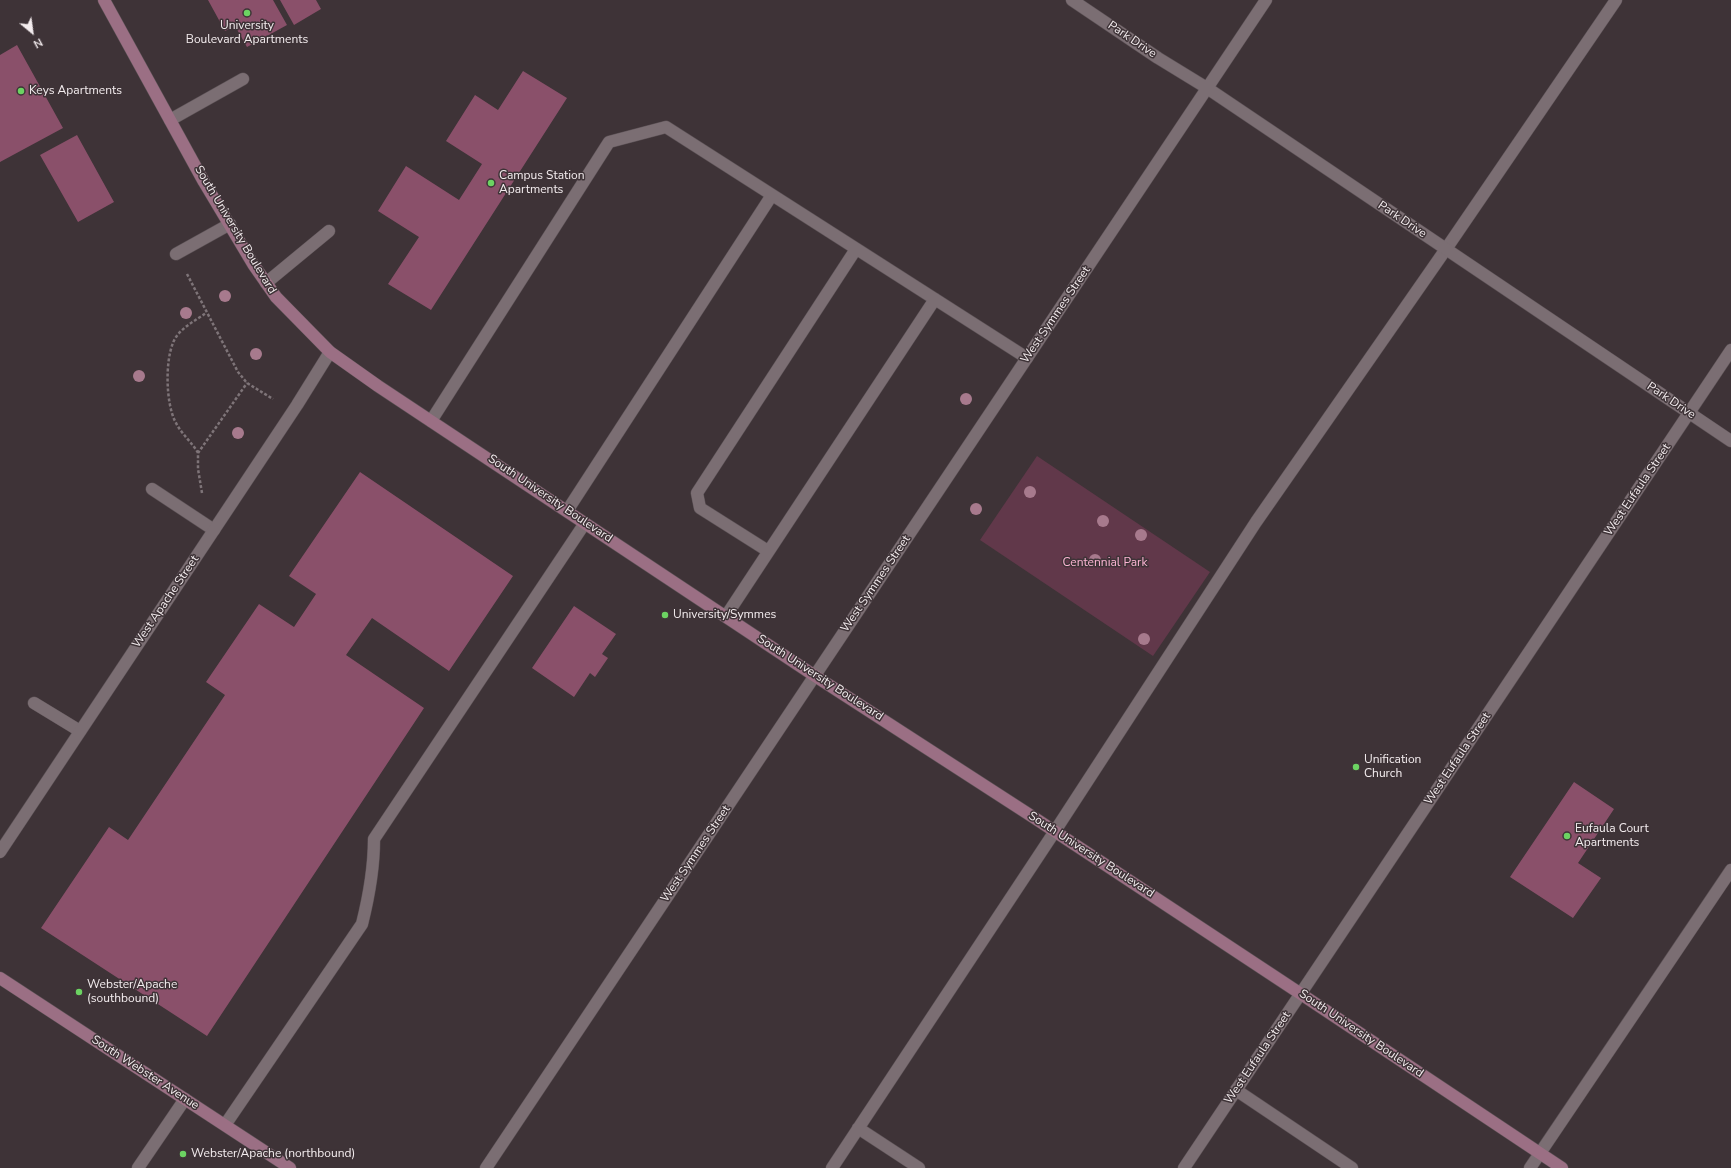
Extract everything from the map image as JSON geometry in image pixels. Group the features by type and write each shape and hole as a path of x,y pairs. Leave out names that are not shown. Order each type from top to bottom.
{"street":[{"name":"South University Boulevard","path":"104,0 170,120 266,283 276,297 330,352 378,386 815,676 1055,831 1562,1168"},
{"name":"Park Drive","path":"1072,0 1158,58 1207,88 1731,441"},
{"name":"West Symmes Street","path":"486,1168 1266,0"},
{"path":"832,1168 1055,831 1256,522 1446,249 1616,0"},
{"path":"170,120 243,79"},
{"path":"431,421 609,142 666,127 1027,358"},
{"path":"567,511 772,195"},
{"path":"176,254 230,224"},
{"path":"266,283 329,231"},
{"path":"768,551 700,508 697,493 856,249"},
{"path":"726,616 935,299"},
{"name":"West Eufaula Street","path":"1184,1168 1731,350"},
{"name":"West Apache Street","path":"0,852 292,413 330,352"},
{"path":"152,489 214,530"},
{"path":"225,1125 362,924 367,903 374,857 374,839 585,523"},
{"path":"34,703 80,731"},
{"path":"1530,1168 1731,870"},
{"name":"South Webster Avenue","path":"0,978 290,1168"},
{"path":"1236,1090 1352,1168"},
{"path":"138,1168 184,1099"},
{"path":"858,1128 919,1168"}],"path":[{"path":"176,254 238,372 247,384 292,413"},
{"path":"192,516 203,497 199,482 198,453 194,446 184,436 175,421 169,402 168,385 173,343 186,327 206,313"},
{"path":"198,453 247,384"}],"green space":[{"name":"Centennial Park","path":"1037,456 1210,572 1153,656 980,540"}],"building":[{"name":"University Boulevard Apartments","path":"208,0 273,0 287,25 247,47 235,26 225,31"},
{"name":"University Boulevard Apartments","path":"280,0 316,0 321,9 294,25"},
{"name":"Keys Apartments","path":"17,45 63,128 0,162 0,55"},
{"name":"Campus Station Apartments","path":"523,71 567,98 431,310 388,284 419,237 378,211 406,166 459,200 482,164 446,141 475,95 498,110"},
{"path":"77,135 114,202 78,222 40,155"},
{"path":"360,472 513,576 449,671 372,618 346,655 424,708 207,1036 41,928 109,827 128,840 225,695 206,682 259,604 294,627 316,594 289,576"},
{"path":"574,606 616,634 602,654 608,658 595,677 590,673 574,697 532,668"},
{"name":"Eufaula Court Apartments","path":"1574,782 1614,809 1578,863 1601,878 1573,918 1510,877"}],"place":[{"name":"University Boulevard Apartments","path":"247,13"},
{"name":"Keys Apartments","path":"21,91"},
{"name":"Campus Station Apartments","path":"491,183"},
{"name":"University/Symmes","path":"665,615"},
{"name":"Unification Church","path":"1356,767"},
{"name":"Eufaula Court Apartments","path":"1567,836"},
{"name":"Webster/Apache (southbound)","path":"79,992"},
{"name":"Webster/Apache (northbound)","path":"183,1154"}]}
